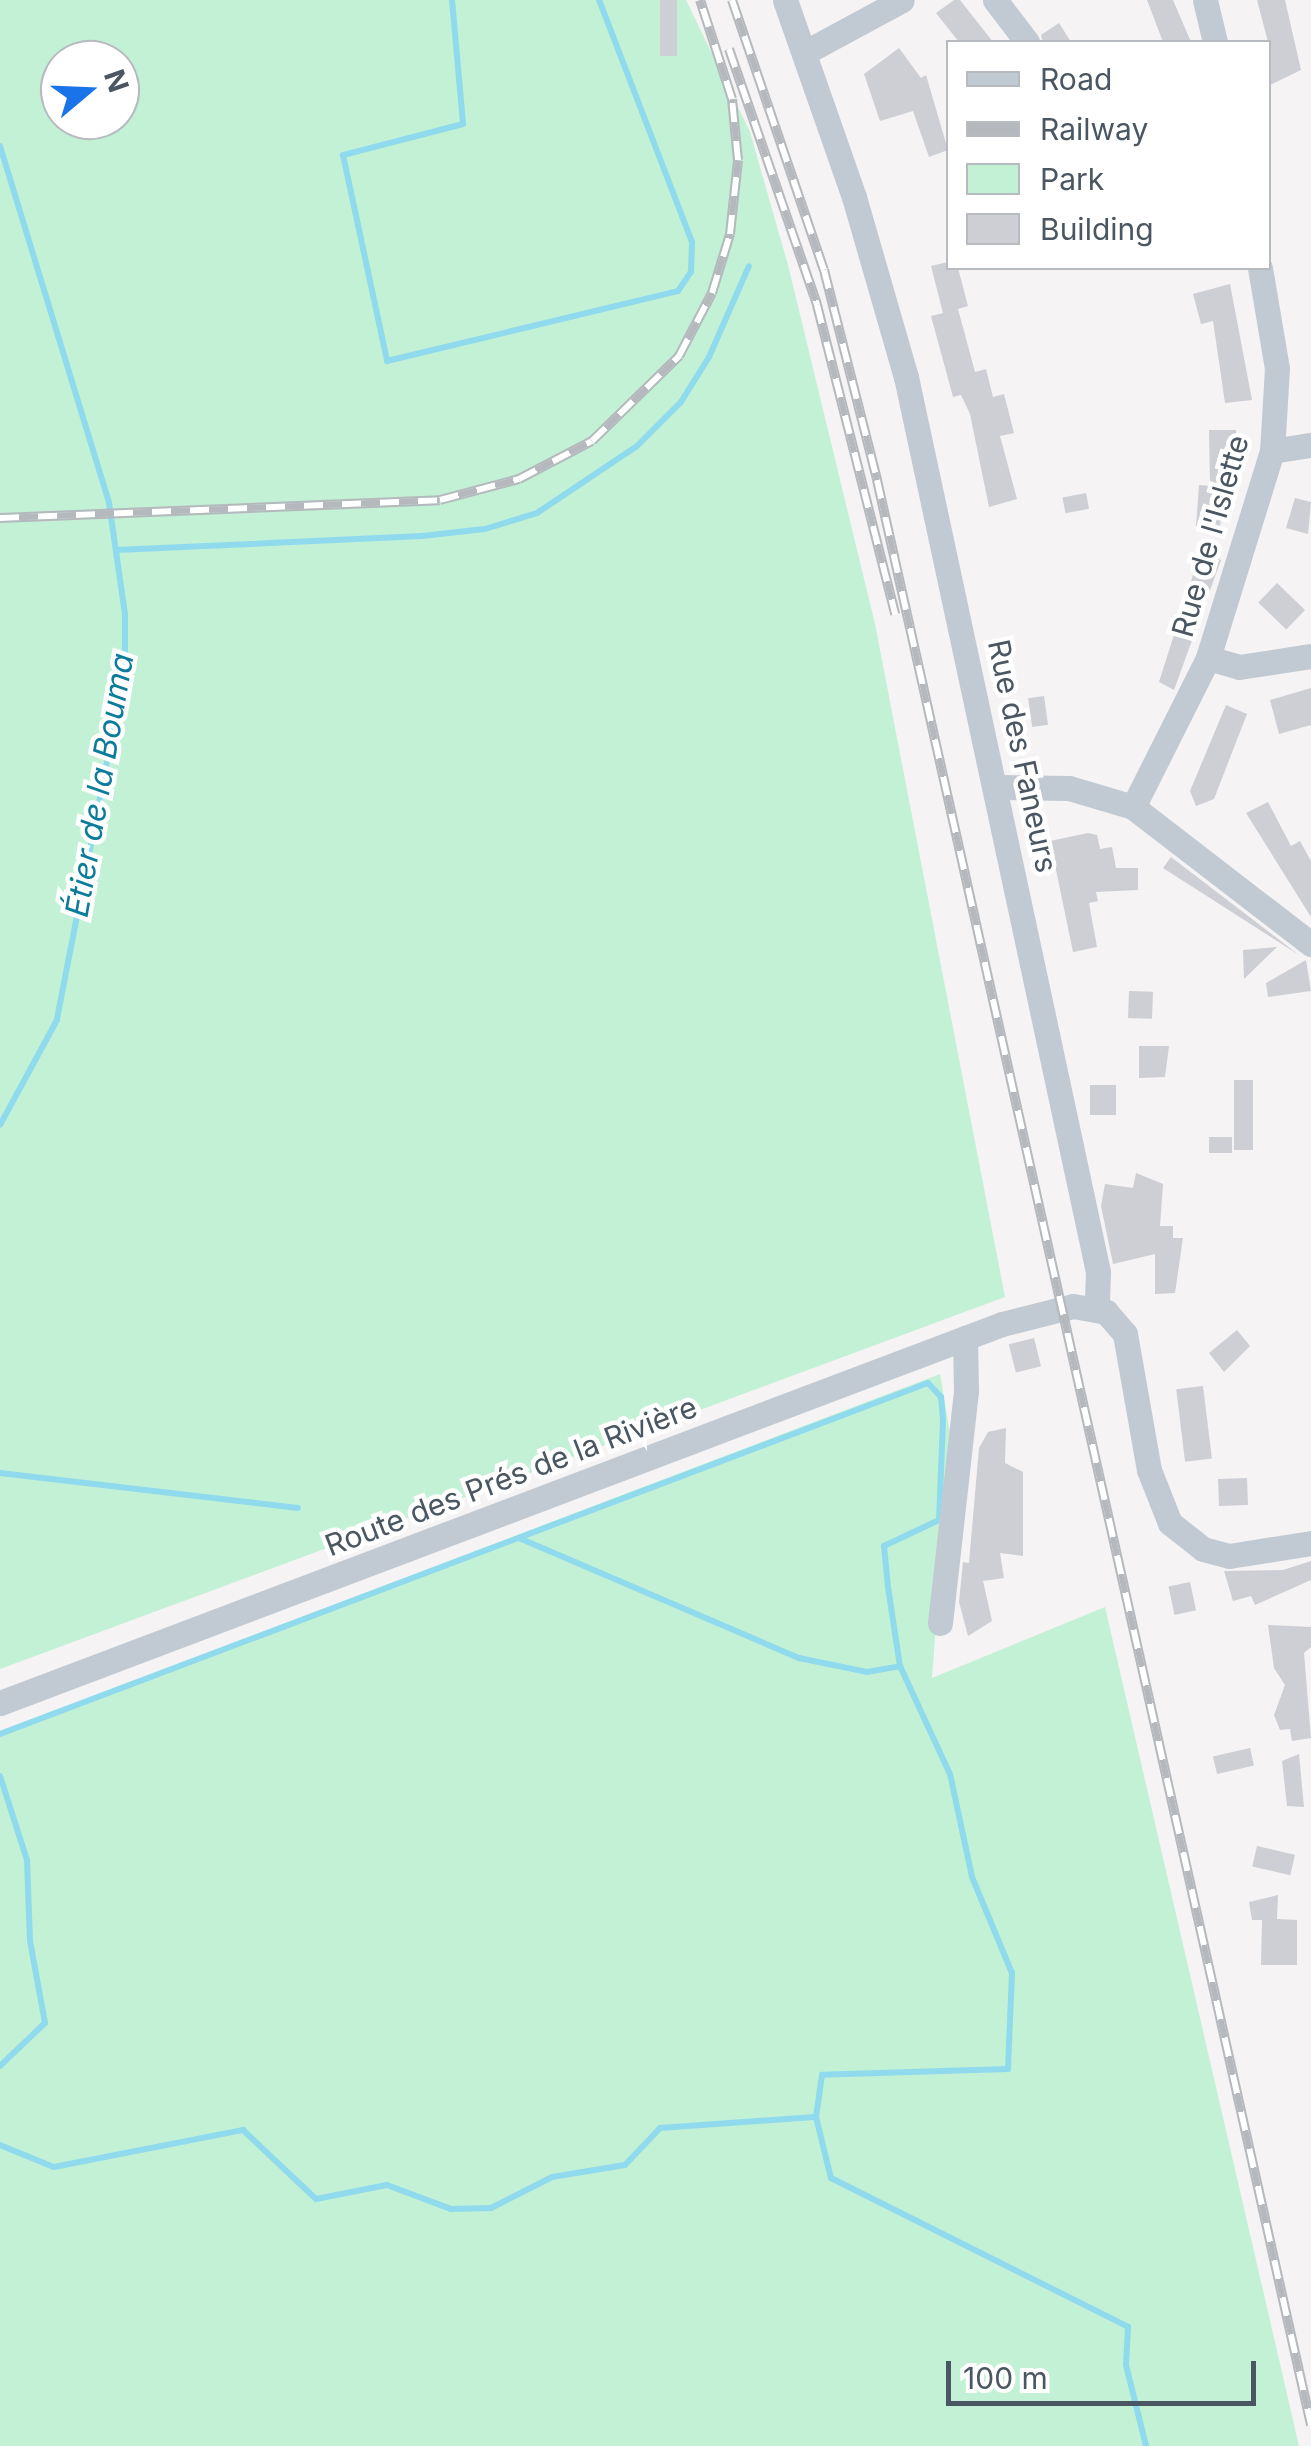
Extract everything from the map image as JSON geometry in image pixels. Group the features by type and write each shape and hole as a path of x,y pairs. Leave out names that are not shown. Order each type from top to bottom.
{"street":[{"name":"Rue des Faneurs","path":"785,0 906,377 1098,1272 1097,1308"},
{"path":"804,53 902,0"},
{"path":"995,0 1025,40"},
{"path":"1206,0 1215,40"},
{"name":"Rue de l'Islette","path":"1133,807 1208,658 1272,450 1278,368 1260,270"},
{"path":"1272,450 1311,444"},
{"path":"1208,658 1239,667 1311,656"},
{"path":"996,786 1069,788 1133,807 1311,944"},
{"path":"1097,1308 1126,1334 1149,1470 1170,1523 1190,1541 1229,1556 1311,1543"},
{"name":"Route des Prés de la Rivière","path":"0,1703 965,1338 1046,1311 1097,1308"},
{"path":"940,1623 964,1407 965,1338"}],"green space":[{"path":"0,0 686,0 750,132 788,265 875,624 1005,1297 0,1669"},
{"path":"940,1374 950,1433 932,1678 1105,1607 1299,2446 0,2446 0,1732"}],"building":[{"path":"660,0 677,0 677,56 660,56"},
{"path":"960,0 991,40 957,40 936,13"},
{"path":"1147,0 1173,0 1190,40 1162,40"},
{"path":"1257,0 1285,0 1301,70 1271,85 1271,40 1267,40"},
{"path":"1059,23 1070,40 1042,40 1041,35"},
{"path":"899,48 921,78 926,75 946,151 929,157 913,111 880,121 864,74"},
{"path":"946,262 946,270 959,270 968,306 958,309 975,372 986,369 993,397 1004,394 1014,433 1000,436 1017,499 989,507 970,414 961,395 953,397 931,316 943,313 931,266"},
{"path":"1230,284 1252,400 1225,403 1213,321 1201,324 1193,294"},
{"path":"1209,430 1236,430 1237,465 1225,465 1220,528 1196,526 1199,485 1210,486"},
{"path":"1086,493 1089,509 1065,513 1062,498"},
{"path":"1295,498 1311,502 1308,534 1286,528"},
{"path":"1200,553 1221,560 1174,690 1159,682"},
{"path":"1277,583 1305,610 1286,630 1258,602"},
{"path":"1311,688 1311,725 1279,734 1270,700"},
{"path":"1044,696 1048,725 1032,727 1028,698"},
{"path":"1226,705 1247,714 1214,799 1196,806 1190,791"},
{"path":"1268,802 1291,846 1300,841 1311,861 1311,917 1246,813"},
{"path":"1088,833 1097,835 1100,849 1112,847 1116,868 1138,868 1138,890 1096,892 1098,901 1089,903 1097,947 1073,952 1050,841"},
{"path":"1171,857 1299,955 1163,868"},
{"path":"1277,947 1244,979 1243,950"},
{"path":"1306,960 1311,991 1268,997 1266,983"},
{"path":"1129,991 1153,992 1152,1019 1128,1018"},
{"path":"1139,1046 1169,1046 1165,1077 1139,1078"},
{"path":"1234,1080 1253,1080 1253,1150 1234,1150"},
{"path":"1090,1085 1116,1085 1116,1115 1090,1115"},
{"path":"1209,1137 1232,1137 1232,1153 1209,1153"},
{"path":"1136,1173 1163,1184 1160,1226 1173,1226 1173,1238 1183,1238 1175,1293 1155,1294 1155,1254 1113,1264 1101,1206 1105,1184 1133,1188"},
{"path":"1237,1330 1250,1346 1224,1372 1209,1353"},
{"path":"1034,1338 1041,1366 1016,1372 1009,1344"},
{"path":"1203,1386 1212,1458 1185,1462 1176,1389"},
{"path":"1006,1428 1005,1463 1023,1472 1023,1556 1000,1553 1004,1578 983,1581 992,1621 968,1636 959,1602 963,1562 969,1563 979,1448 988,1432"},
{"path":"1247,1478 1248,1505 1219,1506 1218,1479"},
{"path":"1311,1561 1311,1580 1255,1605 1251,1596 1233,1601 1224,1571 1283,1570"},
{"path":"1190,1582 1196,1610 1175,1615 1168,1587"},
{"path":"1268,1625 1311,1627 1311,1647 1304,1653 1311,1738 1292,1741 1290,1729 1280,1730 1274,1715 1285,1685 1274,1668"},
{"path":"1250,1748 1254,1766 1217,1774 1213,1757"},
{"path":"1299,1754 1304,1807 1287,1806 1282,1761"},
{"path":"1257,1846 1295,1855 1290,1875 1252,1866"},
{"path":"1278,1895 1277,1919 1297,1920 1297,1965 1261,1965 1262,1920 1252,1920 1249,1902"}],"waterway":[{"path":"452,0 463,124 343,155 387,361 678,291 691,272 692,242 599,0"},
{"name":"Étier de la Bouma","path":"0,146 109,503 125,614 125,669 57,1020 0,1125"},
{"path":"116,550 422,536 485,529 537,513 637,446 681,402 709,357 749,266"},
{"path":"0,1734 928,1383 941,1397 943,1421 939,1520 884,1546 888,1587 900,1666 950,1774 972,1877 1012,1973 1008,2069 822,2075 816,2117 831,2178 1128,2327 1126,2365 1146,2446"},
{"path":"0,1473 298,1508"},
{"path":"519,1538 799,1658 867,1672 900,1666"},
{"name":"Étier de la Bouma","path":"0,1776 27,1860 30,1941 45,2023 0,2066"},
{"path":"0,2145 54,2167 243,2130 316,2199 387,2185 451,2209 491,2208 552,2177 625,2165 660,2128 815,2117"}],"railway":[{"path":"0,518 440,500 519,479 592,441 679,356 712,293 730,234 738,160 732,99 700,0"},
{"path":"732,0 824,270 877,480 1311,2425"},
{"path":"729,49 817,305 895,614"}]}
